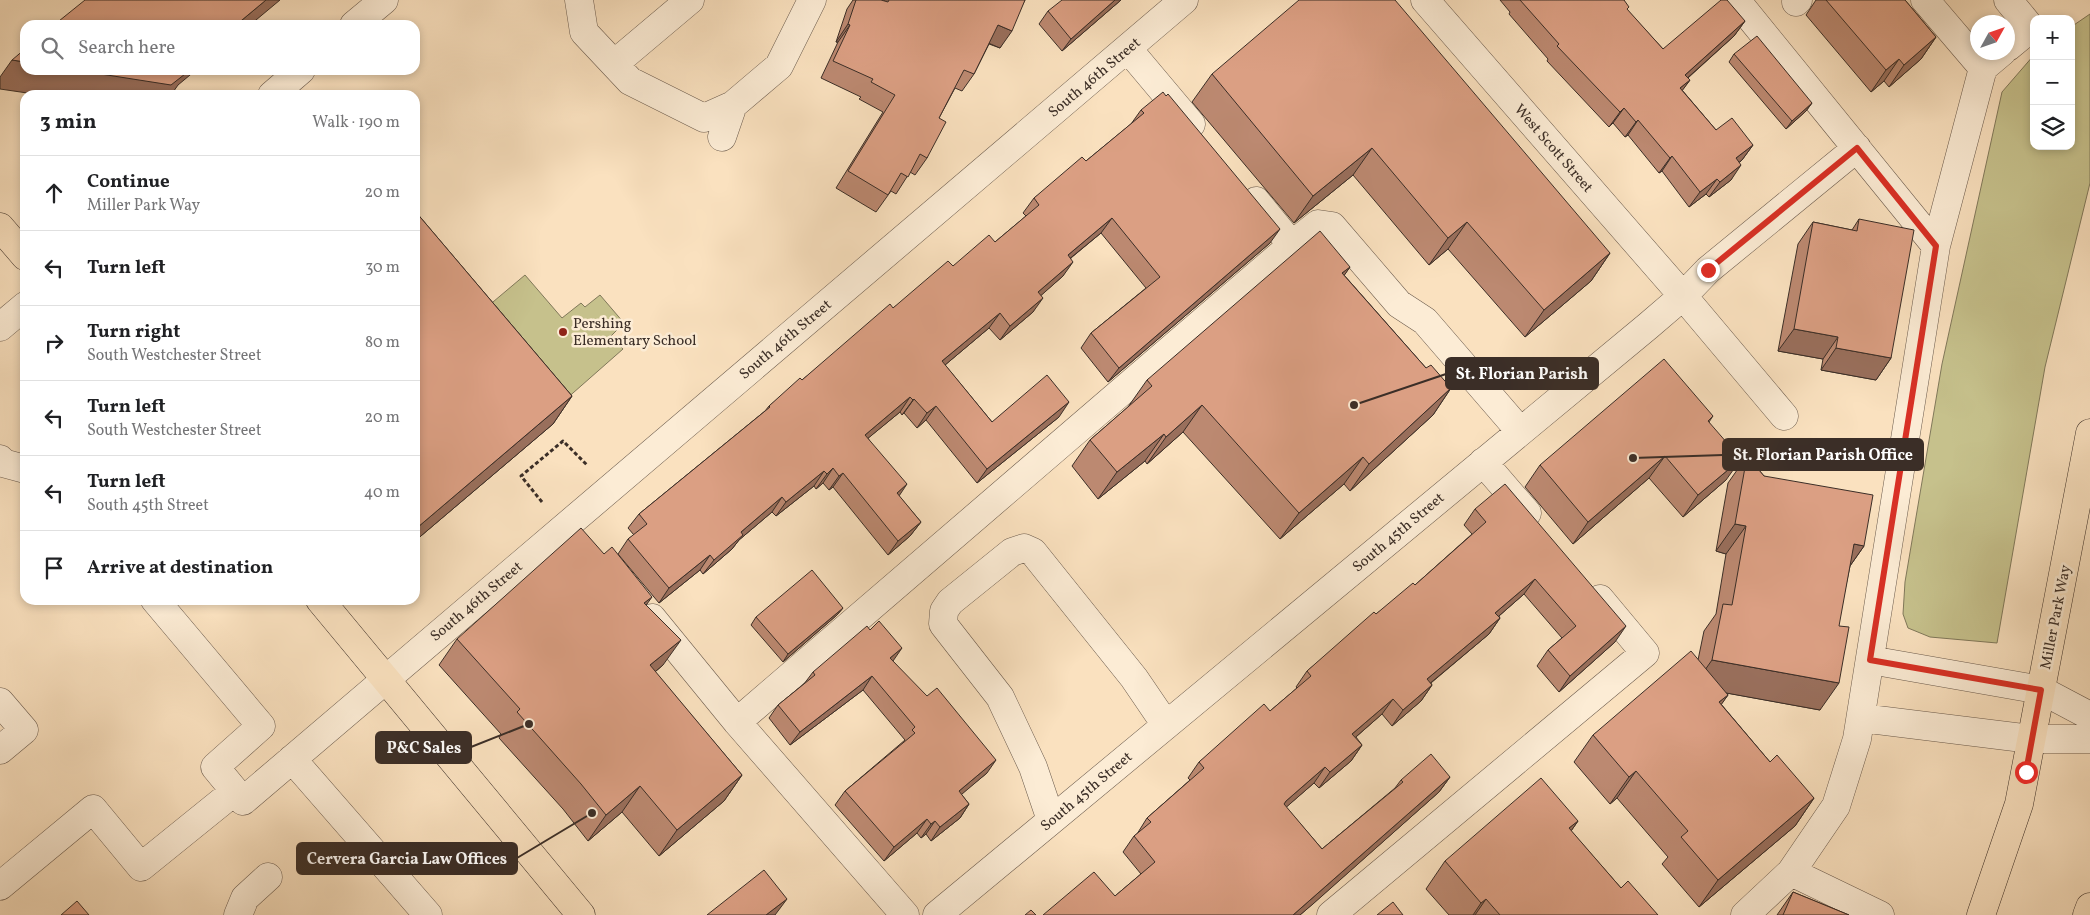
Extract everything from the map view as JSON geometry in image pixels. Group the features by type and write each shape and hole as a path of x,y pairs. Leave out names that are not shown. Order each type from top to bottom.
{"main road":[{"path":"0,227 20,250"},
{"name":"Miller Park Way","path":"1981,915 2019,804 2090,433"},
{"path":"324,605 581,915"},
{"path":"2087,915 2090,907"}],"street":[{"path":"360,20 384,0"},
{"path":"579,0 584,32 630,81 713,128 733,105 779,66 812,0"},
{"path":"614,64 690,0"},
{"name":"South 46th Street","path":"234,790 243,801 1184,0"},
{"name":"West Scott Street","path":"1425,0 1683,296 1784,416"},
{"path":"1736,0 1936,246"},
{"path":"1925,0 1970,40"},
{"path":"2008,0 2031,28 2015,42"},
{"path":"1128,49 1204,140"},
{"path":"1745,915 1791,872 1836,806 1857,739 1936,246 1992,60"},
{"path":"278,90 295,75"},
{"name":"South 45th Street","path":"937,915 1683,296 1708,270 1857,148"},
{"path":"1242,185 1292,245"},
{"path":"737,722 1318,224 1332,226 1400,304 1425,321 1520,431"},
{"path":"0,327 20,310"},
{"path":"1483,462 1546,535"},
{"path":"571,521 588,542"},
{"path":"1052,820 1033,767 1000,697 943,624 944,611 950,602 1012,552 1024,548 1033,552 1134,678 1166,725"},
{"path":"1331,915 1645,653 1583,578"},
{"path":"638,602 737,722 905,915"},
{"path":"0,886 93,809 142,867 234,790 215,767 261,726 159,605"},
{"path":"1870,660 2041,690 2090,716"},
{"path":"0,702 24,730 0,750"},
{"path":"1861,718 2031,739 2090,739"},
{"path":"292,759 428,915"},
{"path":"1791,872 1880,915"},
{"path":"238,915 245,898 268,877"}],"path":[{"path":"542,502 521,476 563,441 587,465"}],"shaded area":[{"path":"2090,14 2090,183 2045,367 1997,643 1930,637 1908,628 1903,614 1905,582 1942,364 2002,92 2030,60 2030,150 2075,150 2075,24"},
{"path":"525,275 562,318 581,303 585,307 600,295 624,323 611,336 623,349 565,400 487,307"}],"building":[{"path":"85,0 266,0 242,20 60,20"},
{"path":"856,0 881,0 888,2 889,0 1025,0 1012,31 998,25 974,74 964,70 939,118 946,122 927,158 920,154 908,177 901,173 888,195 848,171 895,95 871,82 873,79 833,61 850,25 848,24"},
{"path":"1062,0 1115,0 1071,39 1048,11"},
{"path":"1299,0 1395,0 1610,253 1544,310 1467,222 1448,238 1372,148 1313,196 1212,74"},
{"path":"1520,0 1624,0 1629,7 1627,9 1663,49 1721,0 1727,0 1745,21 1685,75 1690,80 1680,88 1716,130 1732,118 1753,145 1736,158 1741,165 1720,182 1717,179 1700,192 1672,156 1670,158 1638,120 1636,122 1624,108 1620,112 1557,46 1559,44"},
{"path":"1826,0 1905,0 1936,37 1904,65 1899,59 1886,70"},
{"path":"1757,36 1812,103 1792,121 1734,54"},
{"path":"20,53 20,61 12,60"},
{"path":"107,75 184,75 171,85"},
{"path":"1163,92 1166,96 1168,94 1280,229 1119,368 1091,333 1160,277 1112,218 1068,255 1073,262 1038,292 1043,298 1010,326 1000,313 942,361 992,422 1047,375 1069,402 987,469 936,406 927,413 910,397 865,435 907,484 897,493 921,522 898,541 843,473 839,476 833,468 827,474 824,471 786,502 782,497 741,532 743,535 714,560 710,555 669,588 628,539 647,524 639,514 770,407 800,378 802,380 890,304 893,308 948,261 953,266 989,235 995,242 1039,205 1034,198 1082,157 1086,161 1144,113 1141,110"},
{"path":"420,217 572,396 420,525"},
{"path":"1859,219 1914,230 1891,358 1836,348 1838,337 1794,329 1813,222 1857,231"},
{"path":"1320,231 1350,267 1342,273 1426,368 1431,365 1451,388 1369,464 1363,457 1299,513 1202,405 1166,437 1164,434 1117,472 1090,440 1152,386 1147,380"},
{"path":"1664,359 1713,416 1708,421 1741,459 1698,495 1665,456 1588,522 1540,465"},
{"path":"1747,456 1764,476 1873,495 1864,546 1854,544 1839,626 1849,627 1839,683 1712,660 1723,604 1732,605 1746,526 1735,524"},
{"path":"1505,484 1626,626 1570,676 1548,650 1576,626 1535,579 1495,613 1500,618 1427,679 1432,685 1403,710 1393,699 1352,734 1362,745 1330,772 1325,767 1284,804 1322,849 1403,782 1401,780 1431,754 1450,777 1293,915 1043,915 1094,872 1115,896 1155,862 1134,836 1151,822 1147,818 1204,768 1199,762 1264,704 1270,711 1311,676 1307,671 1374,612 1376,614 1413,583 1415,585 1486,522 1475,509"},
{"path":"581,528 604,554 612,547 652,597 644,603 681,640 650,665 742,775 677,830 640,786 606,815 517,712 520,709 457,639"},
{"path":"812,570 843,608 788,654 756,617"},
{"path":"879,621 902,648 890,658 927,696 937,688 996,760 959,791 969,804 940,827 935,821 931,824 927,819 894,847 845,791 915,733 912,730 915,727 872,676 800,732 778,705 815,675 813,672 867,626 870,630"},
{"path":"1691,651 1728,695 1719,702 1770,762 1777,755 1814,798 1718,880 1681,837 1688,831 1636,771 1629,777 1593,735"},
{"path":"1541,778 1578,821 1569,828 1621,888 1628,881 1658,915 1500,915 1486,899 1481,903 1445,861"},
{"path":"764,870 787,899 766,915 707,915"},
{"path":"1793,892 1849,915 1783,915"},
{"path":"77,901 89,915 61,915"},
{"path":"1393,902 1403,915 1377,915"},
{"path":"1031,910 1036,915 1025,915"}],"place":[{"name":"Pershing Elementary School","path":"563,332"},
{"name":"St. Florian Parish","path":"1354,405"},
{"name":"St. Florian Parish Office","path":"1633,458"},
{"name":"P&C Sales","path":"529,724"},
{"name":"Cervera Garcia Law Offices","path":"592,813"}],"route":[{"path":"1708,270 1857,148 1936,246 1870,660 2041,690 2026,772"}]}
